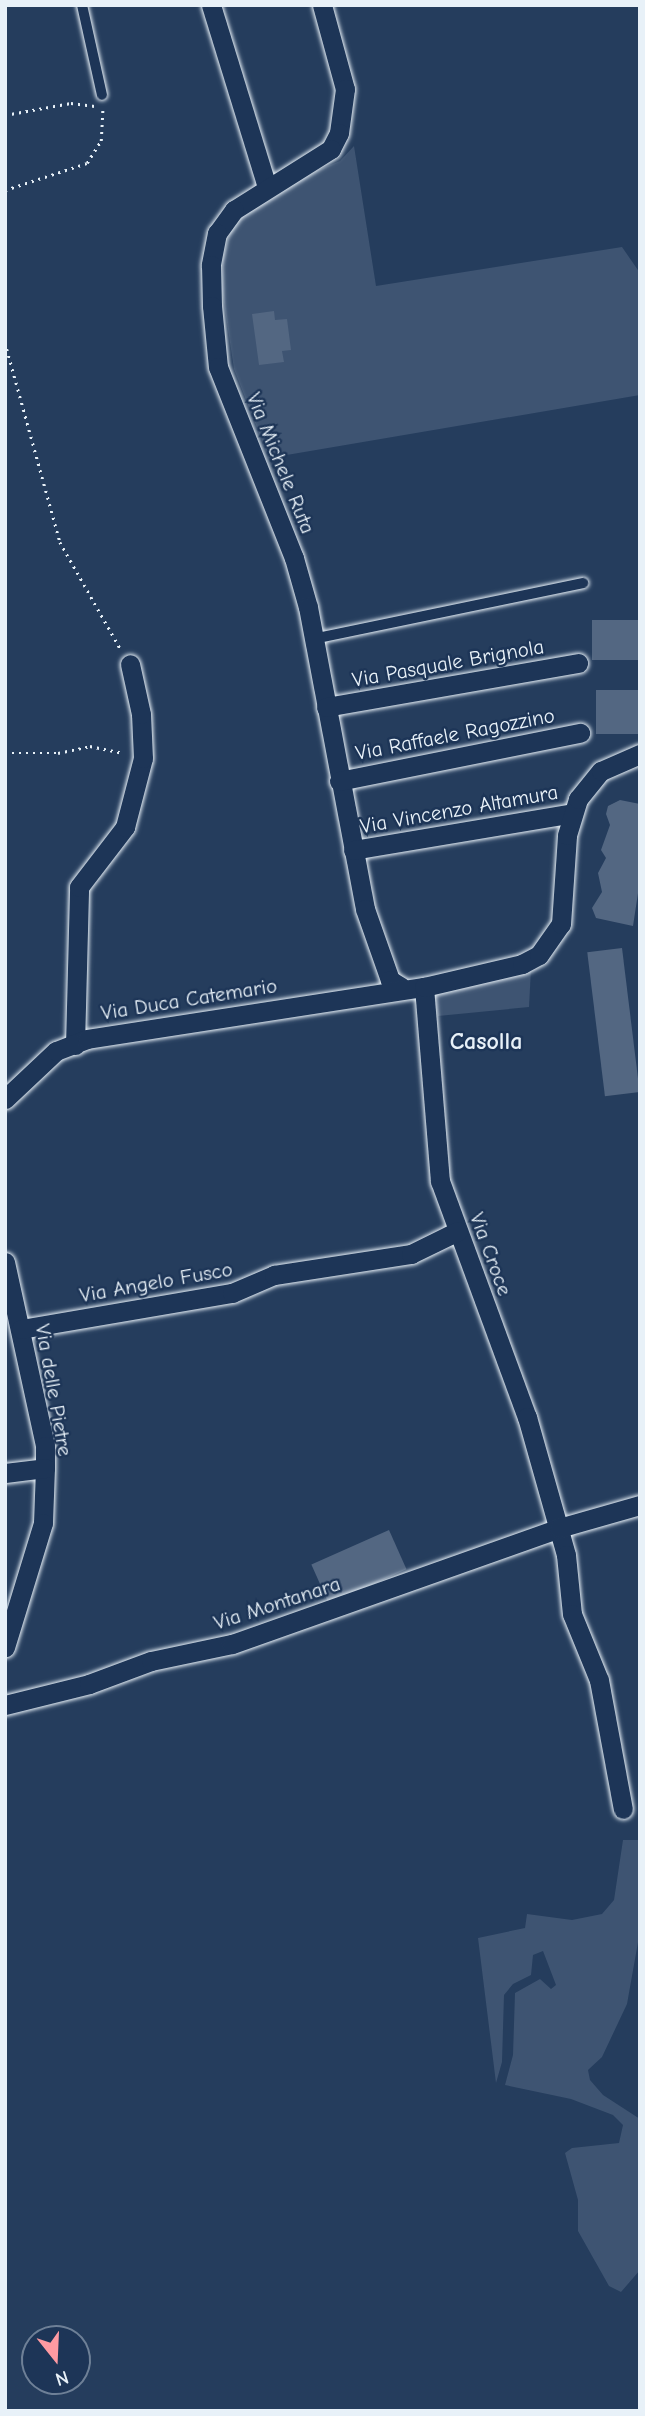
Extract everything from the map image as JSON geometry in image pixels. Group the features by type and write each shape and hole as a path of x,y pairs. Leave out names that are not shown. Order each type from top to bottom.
{"street":[{"path":"211,5 267,187"},
{"name":"Via Michele Ruta","path":"322,5 345,89 339,133 331,149 233,210 218,233 211,265 218,366 294,558 313,639 365,909 390,980 401,987"},
{"name":"Via Pasquale Brignola","path":"326,707 578,663"},
{"path":"75,1045 79,887 125,827 144,758 141,714 130,664"},
{"name":"Via Raffaele Ragozzino","path":"339,781 580,733"},
{"path":"573,813 578,799 601,772 640,754"},
{"name":"Via Vincenzo Altamura","path":"353,850 573,813"},
{"name":"Via Duca Catemario","path":"5,1099 56,1051 87,1039 401,987 424,987 522,964 551,943 561,924 567,835 573,813"},
{"name":"Via Croce","path":"424,987 440,1181 527,1417 559,1528 572,1614 599,1680 623,1809"},
{"name":"Via Angelo Fusco","path":"21,1329 232,1293 275,1275 411,1254 458,1231"},
{"name":"Via delle Pietre","path":"5,1262 21,1329 45,1468 43,1523 5,1647"},
{"path":"5,1473 45,1468"},
{"name":"Via Montanara","path":"5,1705 89,1684 151,1661 232,1644 559,1528 640,1505"}],"lane":[{"path":"82,5 102,95"},
{"path":"313,639 583,583"}],"path":[{"path":"5,190 87,163 101,141 102,95"},
{"path":"5,115 71,103 103,107"},
{"path":"5,342 60,542 130,664"},
{"path":"5,753 58,752 90,746 144,758"}],"shaded area":[{"path":"354,146 376,286 622,247 640,273 640,395 269,458 234,369 222,289 223,258 231,229 246,210 285,184 340,161"},
{"path":"531,969 529,1007 438,1016 434,992"},
{"path":"623,1840 640,1840 640,1931 627,2004 602,2057 588,2070 590,2080 603,2095 640,2119 640,2270 621,2292 609,2286 578,2231 578,2200 565,2153 572,2148 619,2143 623,2125 613,2115 571,2099 505,2085 513,2055 515,1993 540,1979 551,1989 556,1985 543,1951 533,1955 531,1975 513,1984 504,1995 502,2062 496,2083 478,1938 525,1928 527,1914 572,1920 602,1914 614,1900"}],"building":[{"path":"274,311 275,320 287,319 291,350 282,351 284,362 259,365 252,314"},
{"path":"592,620 640,620 640,660 592,660"},
{"path":"596,690 640,690 640,734 596,734"},
{"path":"620,800 640,804 640,880 633,926 596,918 592,908 602,892 598,873 606,858 601,850 610,825 606,814 608,806"},
{"path":"622,948 640,1092 605,1096 587,952"},
{"path":"389,1530 406,1569 329,1604 311,1565"}],"district":[{"name":"Casolla","path":"486,1042"}]}
